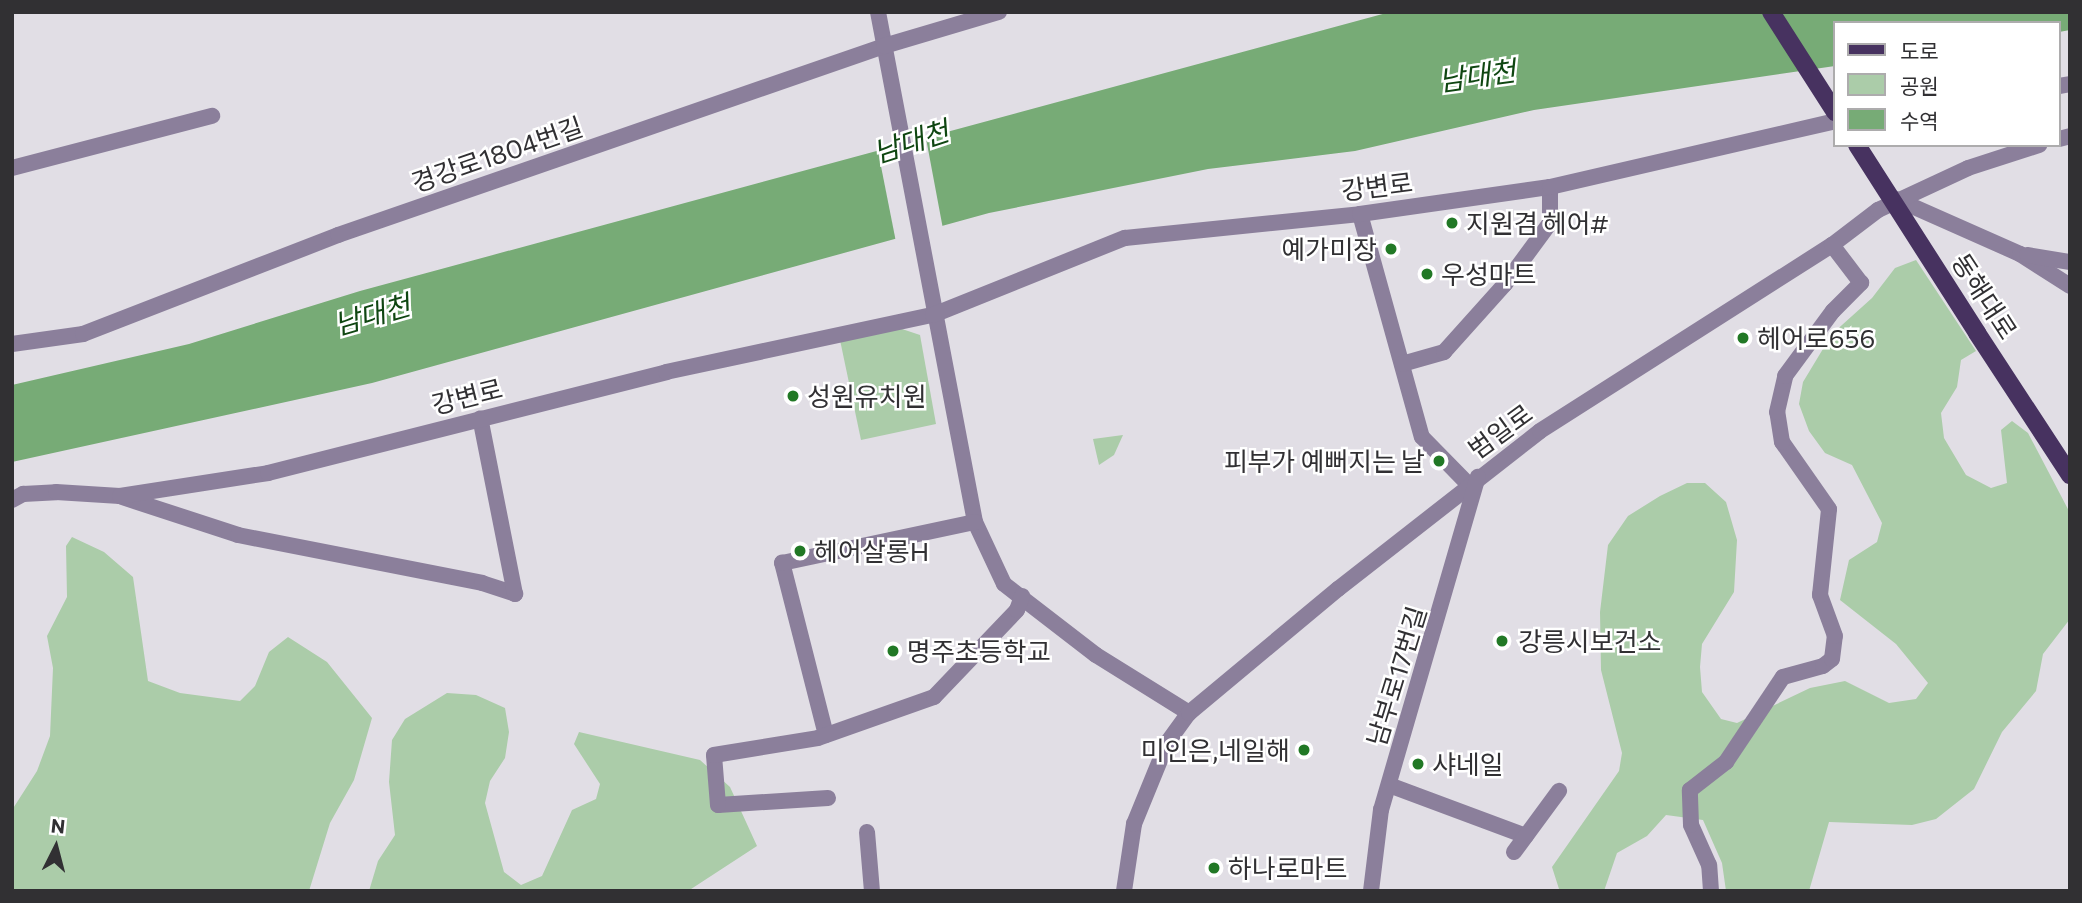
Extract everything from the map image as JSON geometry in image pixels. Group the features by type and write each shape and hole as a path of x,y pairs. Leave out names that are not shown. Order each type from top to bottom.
{"main road":[{"path":"1772,12 1834,110"},
{"name":"동해대로","path":"1858,147 2070,475"}],"street":[{"path":"878,12 933,315 975,522 1003,584 1096,655 1189,713"},
{"name":"경강로1804번길","path":"12,344 83,334 338,235 983,15 999,12"},
{"path":"12,168 212,116"},
{"name":"강변로","path":"12,500 23,494 56,492 120,496 268,473 480,418 933,315 1125,238 1360,214 1550,187 1834,121"},
{"name":"범일로","path":"1124,891 1134,824 1167,743 1189,713 1474,480 1540,431 1832,245 1896,199 1968,168 2033,147"},
{"path":"1402,364 1444,352 1505,284 1550,223 1550,187"},
{"path":"1896,199 2020,254 2070,286"},
{"path":"1360,214 1422,437 1474,480"},
{"path":"1711,891 1709,865 1690,825 1690,790 1726,762 1783,677 1823,666 1832,659 1835,636 1821,595 1829,509 1782,442 1777,412 1785,376 1833,311 1861,283 1832,245"},
{"path":"2020,254 2070,262"},
{"path":"120,496 238,535 482,583 515,594 480,418"},
{"name":"남부로17번길","path":"1371,891 1371,868 1389,785 1474,480"},
{"path":"826,736 782,563 975,522"},
{"path":"828,798 718,805 714,755 826,736 934,697 1017,610 1022,596"},
{"path":"1389,785 1526,836"},
{"path":"1514,852 1559,791"},
{"path":"867,832 872,891"}],"green space":[{"path":"1916,260 1976,351 1961,360 1957,387 1941,413 1944,438 1966,475 1991,488 2007,483 2001,430 2012,421 2028,433 2070,513 2070,619 2043,654 2036,691 2002,732 1974,789 1936,819 1912,825 1829,822 1809,891 1726,891 1722,863 1703,820 1666,815 1647,836 1617,853 1604,891 1559,889 1552,867 1619,771 1622,753 1601,670 1600,612 1608,545 1628,516 1660,496 1687,483 1705,483 1726,502 1737,540 1734,592 1702,644 1702,692 1721,719 1737,723 1810,688 1845,681 1889,703 1916,699 1928,683 1896,644 1840,600 1849,560 1877,542 1882,523 1852,465 1825,453 1809,431 1799,404 1803,382 1832,334 1872,298 1895,268"},
{"path":"899,328 920,335 936,424 861,440 840,340"},
{"path":"1123,435 1114,455 1099,465 1093,439"},
{"path":"72,537 104,552 133,577 148,681 180,693 240,701 255,686 269,652 288,637 327,662 372,718 354,780 330,823 309,891 12,891 12,810 37,771 50,736 53,668 47,636 67,597 66,546"},
{"path":"447,693 476,695 505,708 509,732 505,758 490,781 485,803 504,872 521,885 542,876 572,810 596,799 600,784 574,744 579,732 700,760 730,787 757,846 688,891 369,891 378,861 395,835 389,782 392,740 405,719"}],"water":[{"name":"남대천","path":"1390,12 2070,12 2070,30 2061,32 2061,21 1834,21 1834,66 1534,110 1355,151 1208,169 989,213 372,383 12,462 12,385 189,344 360,291"}],"pier":[{"path":"925,133 943,229 896,242 877,146"}],"place":[{"name":"지원겸 헤어#","path":"1452,223"},
{"name":"예가미장","path":"1391,249"},
{"name":"우성마트","path":"1427,274"},
{"name":"헤어로656","path":"1743,338"},
{"name":"성원유치원","path":"793,396"},
{"name":"피부가 예뻐지는 날","path":"1439,461"},
{"name":"헤어살롱H","path":"800,551"},
{"name":"강릉시보건소","path":"1502,641"},
{"name":"명주초등학교","path":"893,651"},
{"name":"미인은,네일해","path":"1304,750"},
{"name":"샤네일","path":"1418,764"},
{"name":"하나로마트","path":"1214,868"}]}
